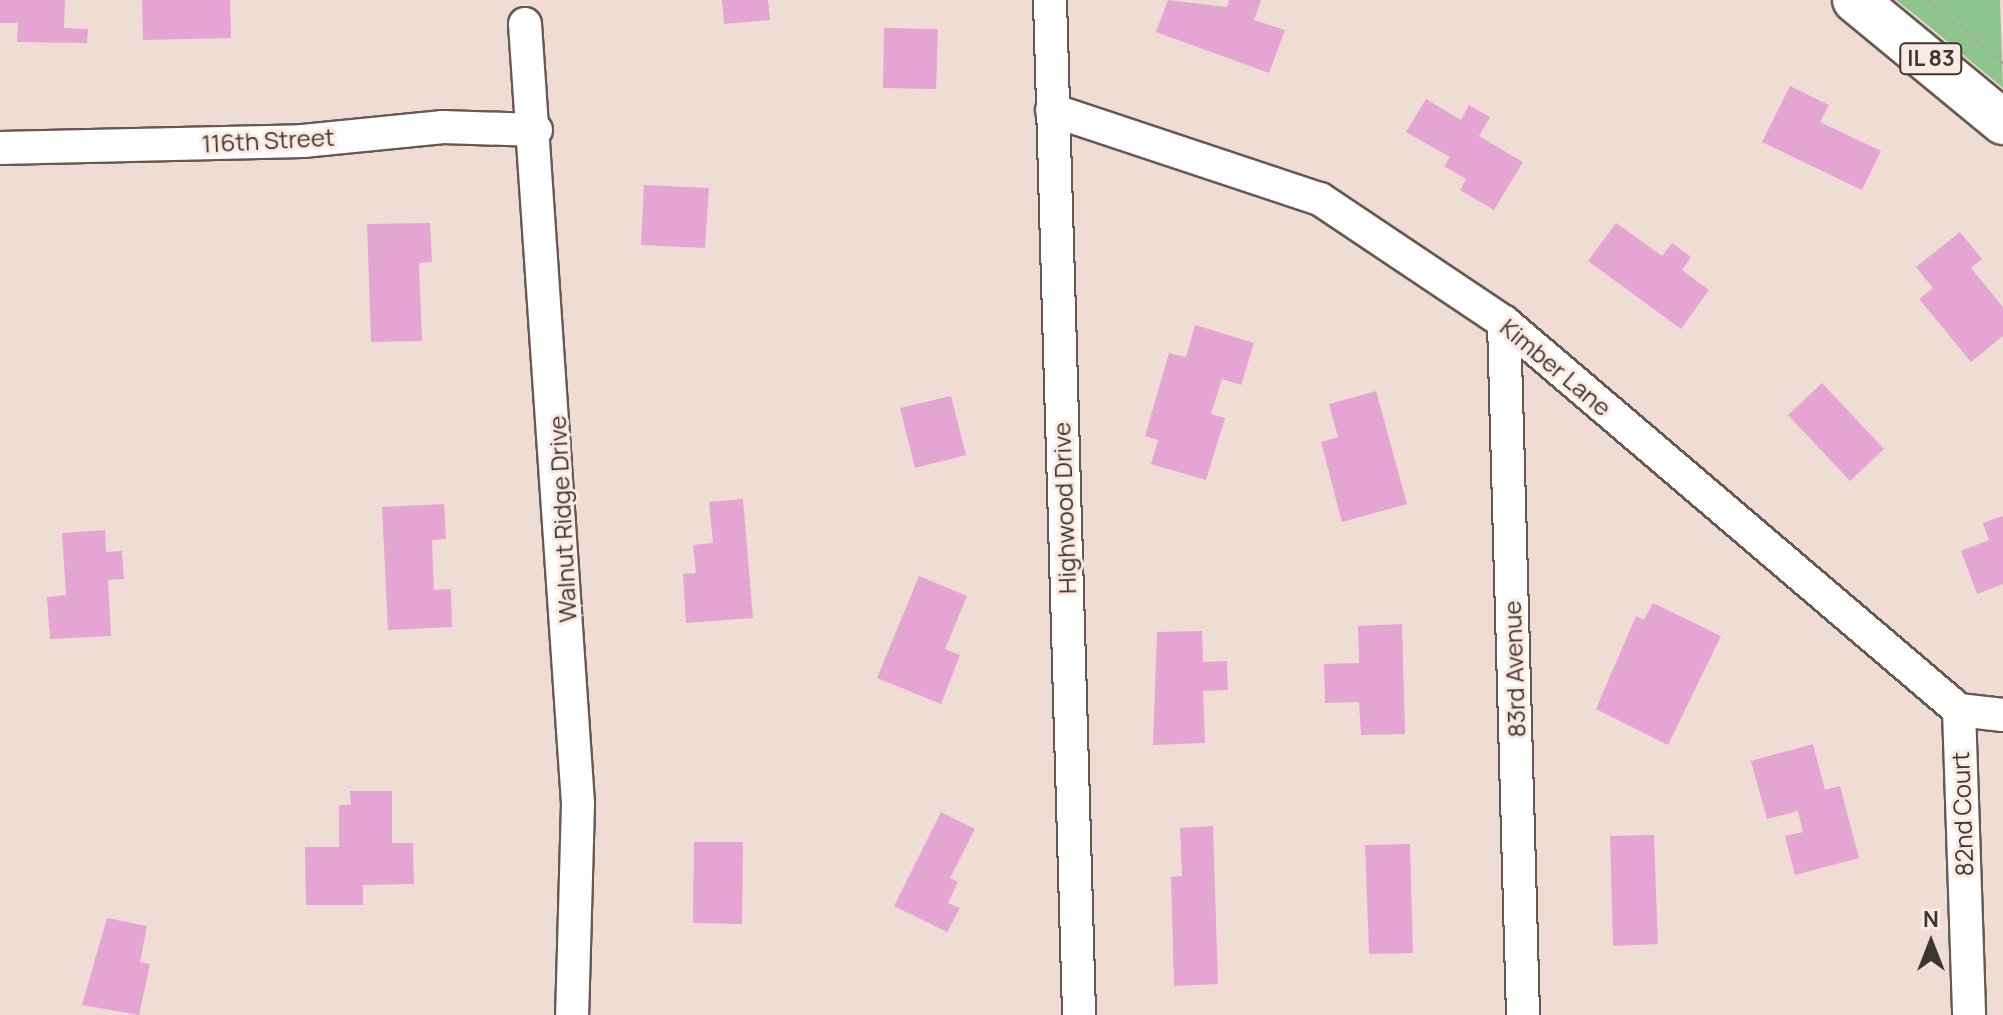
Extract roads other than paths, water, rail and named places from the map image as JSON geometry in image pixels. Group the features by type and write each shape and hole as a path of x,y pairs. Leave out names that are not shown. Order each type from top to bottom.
{"main road":[{"name":"IL 83","path":"1855,0 2003,122"}],"street":[{"name":"Highwood Drive","path":"1050,0 1079,1015"},
{"name":"Walnut Ridge Drive","path":"525,24 536,130 578,804 572,1015"},
{"name":"Kimber Lane","path":"1052,110 1320,199 1504,322 1959,710"},
{"name":"116th Street","path":"0,148 303,141 443,127 536,130"},
{"name":"83rd Avenue","path":"1504,322 1523,1015"},
{"path":"1959,710 2003,715"},
{"name":"82nd Court","path":"1959,710 1969,1015"}]}
